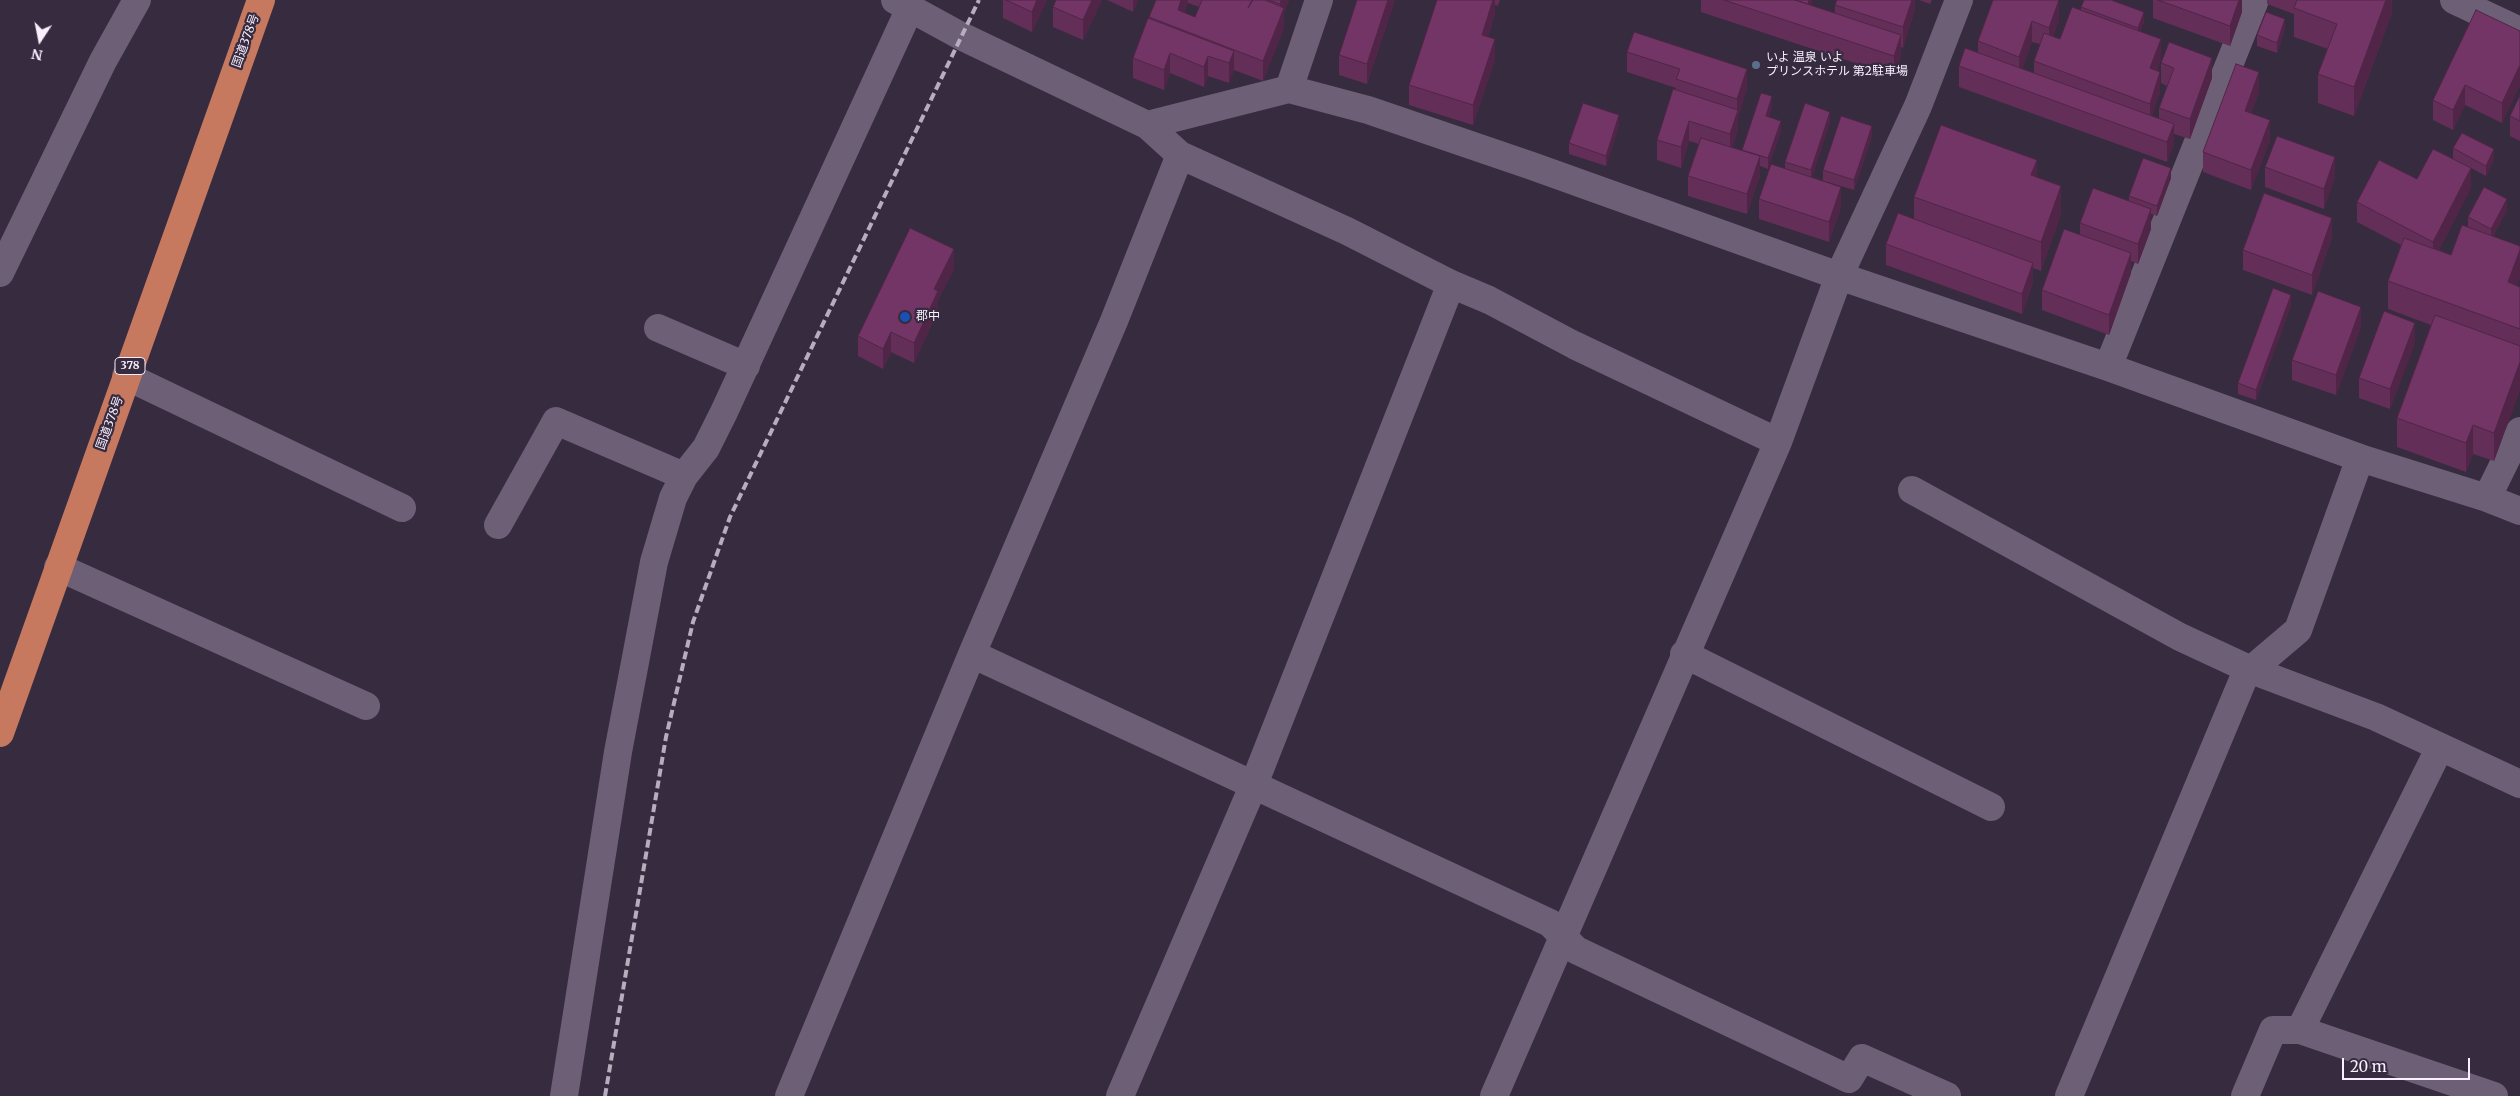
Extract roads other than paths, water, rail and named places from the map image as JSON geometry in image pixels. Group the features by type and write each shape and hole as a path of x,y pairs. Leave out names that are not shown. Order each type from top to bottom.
{"highway":[{"name":"国道378号","path":"0,733 126,376 262,0"}],"street":[{"path":"0,273 7,237 137,0"},
{"path":"1289,89 1319,0"},
{"path":"1494,1096 1684,654 1778,442 1839,276 1918,106 1959,0"},
{"path":"2108,367 2255,0"},
{"path":"2454,0 2520,30"},
{"path":"564,1096 618,752 652,572 673,498 684,476 706,448 916,6 961,36 1146,125 1180,155 1347,231 1451,284 1489,300 1574,345 1778,442"},
{"path":"1146,125 1289,89 1368,110 1839,276 2108,367 2360,458 2487,498 2520,511"},
{"path":"789,1096 972,654 1114,321 1180,155"},
{"path":"1120,1096 1254,784 1451,284"},
{"path":"658,328 746,366"},
{"path":"126,376 402,508"},
{"path":"498,525 556,421 684,476"},
{"path":"2487,498 2520,431"},
{"path":"2069,1096 2245,675 2298,630 2360,458"},
{"path":"1912,490 2180,637 2251,670 2376,717 2520,784"},
{"path":"58,567 366,706"},
{"path":"972,654 1550,923 1576,950 1849,1079 1862,1058 1947,1096"},
{"path":"1684,654 1991,807"},
{"path":"2300,1030 2440,747"},
{"path":"2245,1096 2272,1030 2300,1030 2494,1096"}],"railway":[{"path":"605,1096 666,737 693,622 730,517 979,0"}],"place":[{"name":"いよ 温泉 いよ プリンスホテル 第2駐車場","path":"1756,65"},
{"name":"郡中","path":"905,317"}]}
